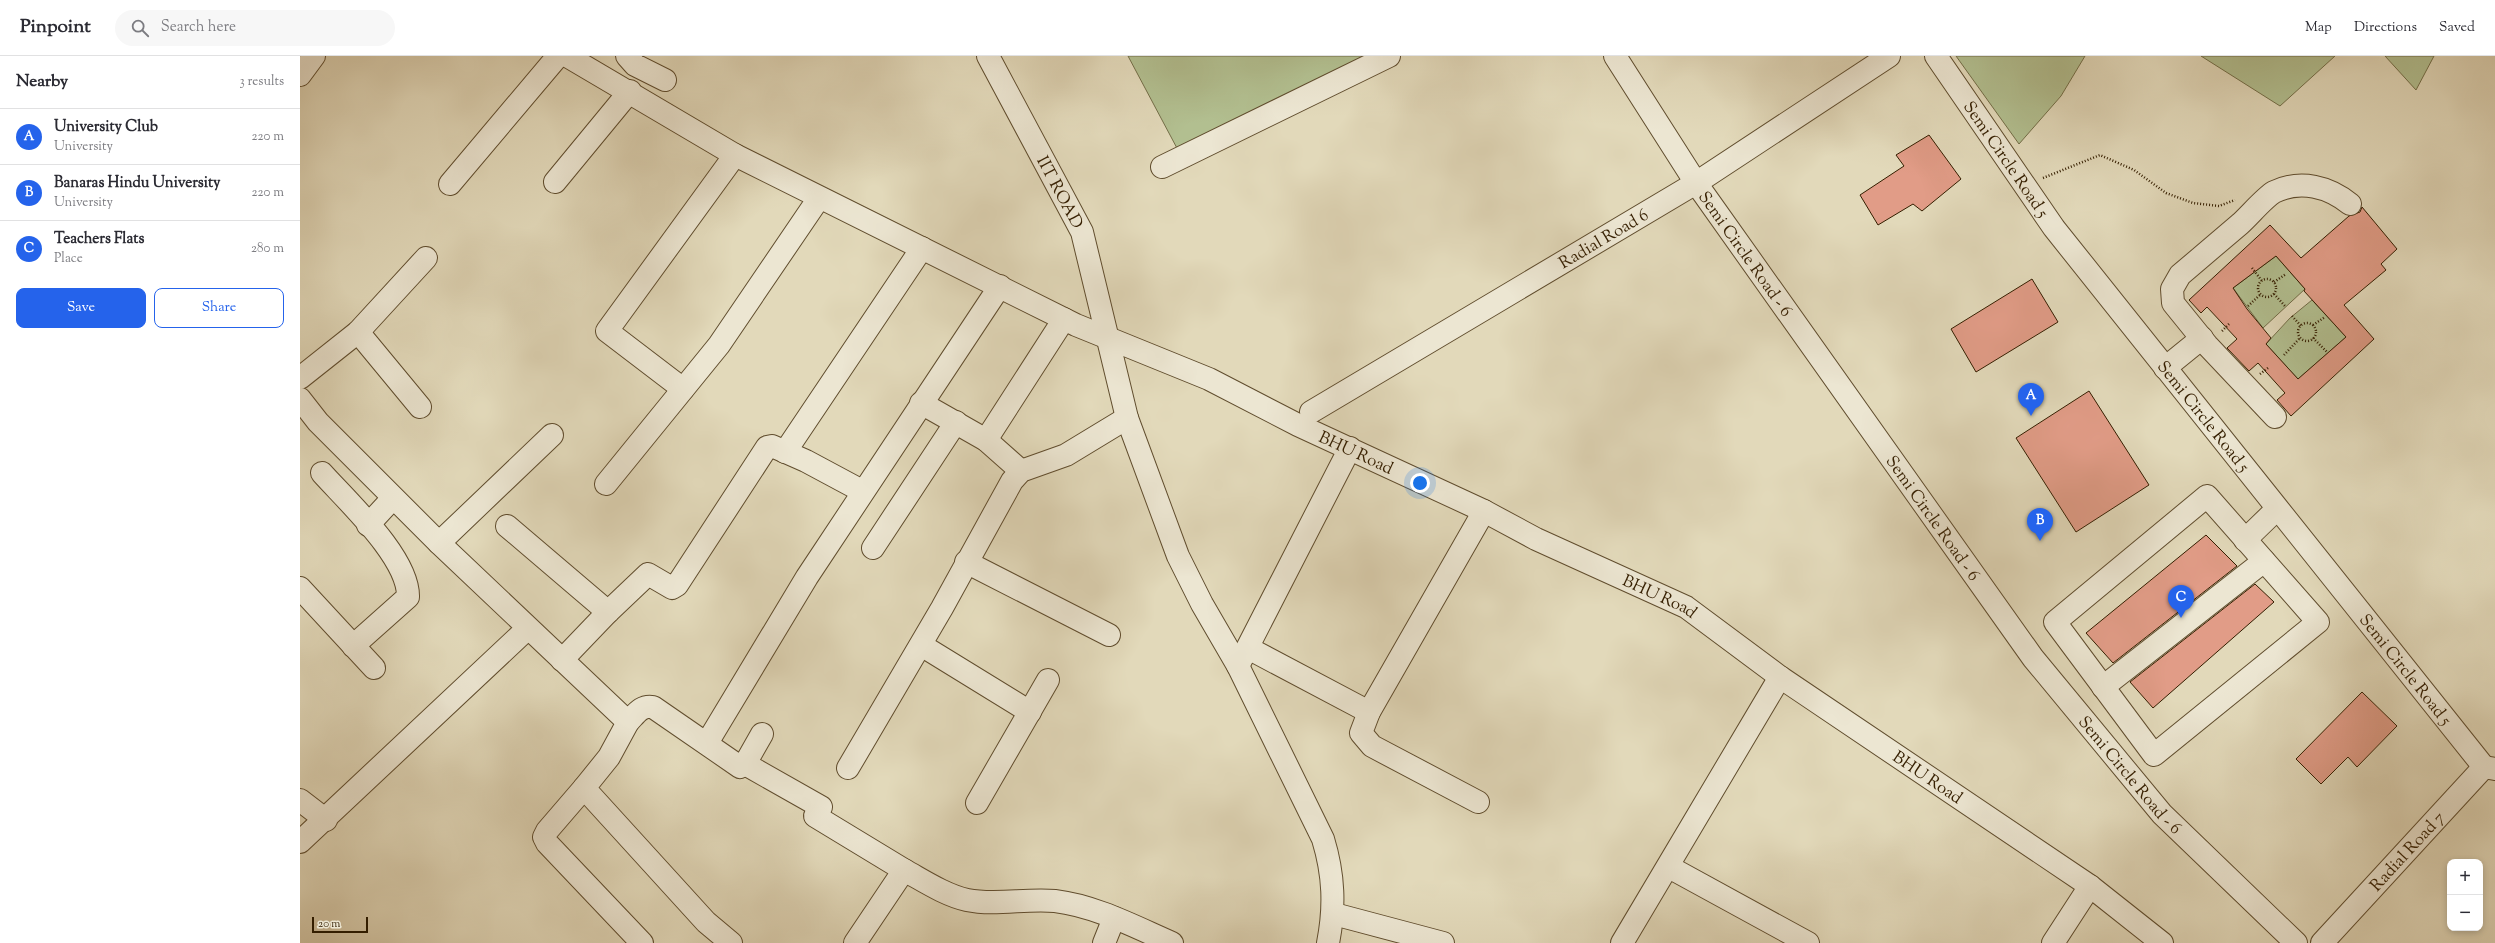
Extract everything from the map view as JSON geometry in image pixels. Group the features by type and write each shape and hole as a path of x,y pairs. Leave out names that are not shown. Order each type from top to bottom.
{"street":[{"path":"300,75 314,56"},
{"path":"450,184 558,56"},
{"name":"BHU Road","path":"567,56 630,91 736,155 819,198 1000,286 1064,319 1209,379 1484,511 1536,539 1686,607 1780,677 2090,886 2162,943"},
{"path":"627,56 635,65 665,80"},
{"name":"IIT ROAD","path":"988,56 1082,232 1127,418 1178,556 1202,604 1243,657 1323,839 1331,864 1334,914 1328,943"},
{"path":"1162,167 1389,56"},
{"name":"Semi Circle Road - 6","path":"1615,56 1696,183 2033,658 2162,814 2296,943"},
{"name":"Radial Road 6","path":"1311,412 1696,183 1889,56"},
{"name":"Semi Circle Road 5","path":"1936,56 2054,228 2277,508 2489,768"},
{"path":"555,182 630,91"},
{"path":"683,389 607,332 736,155"},
{"path":"2275,417 2202,338 2172,303 2172,288 2180,275 2254,212 2273,193 2290,187 2312,185 2335,192 2350,204"},
{"path":"606,484 719,345 819,198"},
{"path":"785,452 922,248"},
{"path":"300,378 358,332 426,258"},
{"path":"707,743 807,577 862,491 1000,286"},
{"path":"986,440 1064,319"},
{"path":"358,332 420,408"},
{"path":"2165,368 2202,338"},
{"path":"300,399 318,422 393,498 528,629 628,722"},
{"path":"922,403 986,440 1021,471"},
{"path":"848,768 921,645 1012,481 1021,471 1066,455 1127,418"},
{"path":"873,548 956,422"},
{"path":"439,543 552,435"},
{"path":"562,660 608,612 648,574 667,586 672,588 677,586 763,451 772,446 862,491"},
{"path":"1350,448 1243,657 1369,712"},
{"path":"322,473 384,541 400,568 408,587 408,597 353,646"},
{"path":"2207,496 2264,561 2318,622 2154,755 2055,622 2207,496"},
{"path":"368,525 393,498"},
{"path":"2245,540 2277,508"},
{"path":"1478,802 1372,746 1361,733 1369,712 1484,511"},
{"path":"508,526 608,612"},
{"path":"2103,687 2264,561"},
{"path":"966,562 1109,635"},
{"path":"300,588 374,668"},
{"path":"300,842 326,820 528,629"},
{"path":"921,645 1030,712"},
{"path":"1626,942 1780,677"},
{"path":"977,803 1048,680"},
{"path":"642,943 547,843 544,837 546,831 609,757 628,722 639,710 646,706 653,707 740,767 745,764 762,734"},
{"path":"745,764 818,811 904,870 942,891 966,900 988,902 1055,901 1083,907 1114,918 1172,943"},
{"name":"Radial Road 7","path":"2322,943 2489,768"},
{"path":"584,788 706,922 731,943"},
{"path":"300,800 326,820"},
{"path":"1669,867 1808,943"},
{"path":"855,943 904,870"},
{"path":"2053,943 2090,886"},
{"path":"1334,914 1443,943"},
{"path":"1104,943 1114,918"}],"path":[{"path":"2024,186 2100,155 2134,170 2166,194 2193,203 2219,206 2235,200 2254,212"},
{"path":"2252,268 2262,280"},
{"path":"2274,282 2286,274"},
{"path":"2262,280 2268,279 2274,282 2276,290 2274,294"},
{"path":"2262,280 2258,287 2261,294 2265,297 2274,294"},
{"path":"2248,306 2261,294"},
{"path":"2274,294 2285,306"},
{"path":"2292,316 2301,326"},
{"path":"2313,325 2325,316"},
{"path":"2305,323 2313,325 2316,332 2313,338 2309,341 2300,338 2297,334 2301,326 2305,323"},
{"path":"2284,355 2300,338"},
{"path":"2313,338 2327,352"}],"green space":[{"path":"1128,56 1395,56 1187,167"},
{"path":"1956,56 2085,56 2061,96 2019,144"},
{"path":"2201,56 2335,56 2280,106"},
{"path":"2385,56 2434,56 2416,90"},
{"path":"2276,256 2305,289 2263,328 2233,288"},
{"path":"2312,300 2346,337 2298,379 2266,344 2290,318"}],"building":[{"path":"1929,135 1961,179 1922,211 1913,204 1878,225 1860,195 1904,166 1896,155"},
{"path":"2362,207 2397,249 2381,264 2386,270 2344,305 2374,339 2291,416 2277,400 2285,393 2258,363 2249,371 2227,348 2237,339 2207,307 2201,313 2189,300 2270,225 2301,258 2349,216 2360,212","holes":["2276,256 2305,289 2304,291 2346,337 2298,379 2266,344 2271,338 2247,309 2233,288"]},
{"path":"2032,279 2058,322 1976,372 1951,329"},
{"path":"2089,391 2149,485 2076,532 2016,438"},
{"path":"2206,535 2237,566 2113,663 2086,633"},
{"path":"2255,584 2274,602 2153,708 2130,682"},
{"path":"2362,692 2397,726 2357,767 2348,757 2321,784 2296,759"}],"place":[{"name":"University Club","path":"2031,416"},
{"name":"Banaras Hindu University","path":"2040,541"},
{"name":"Teachers Flats","path":"2181,618"}]}
